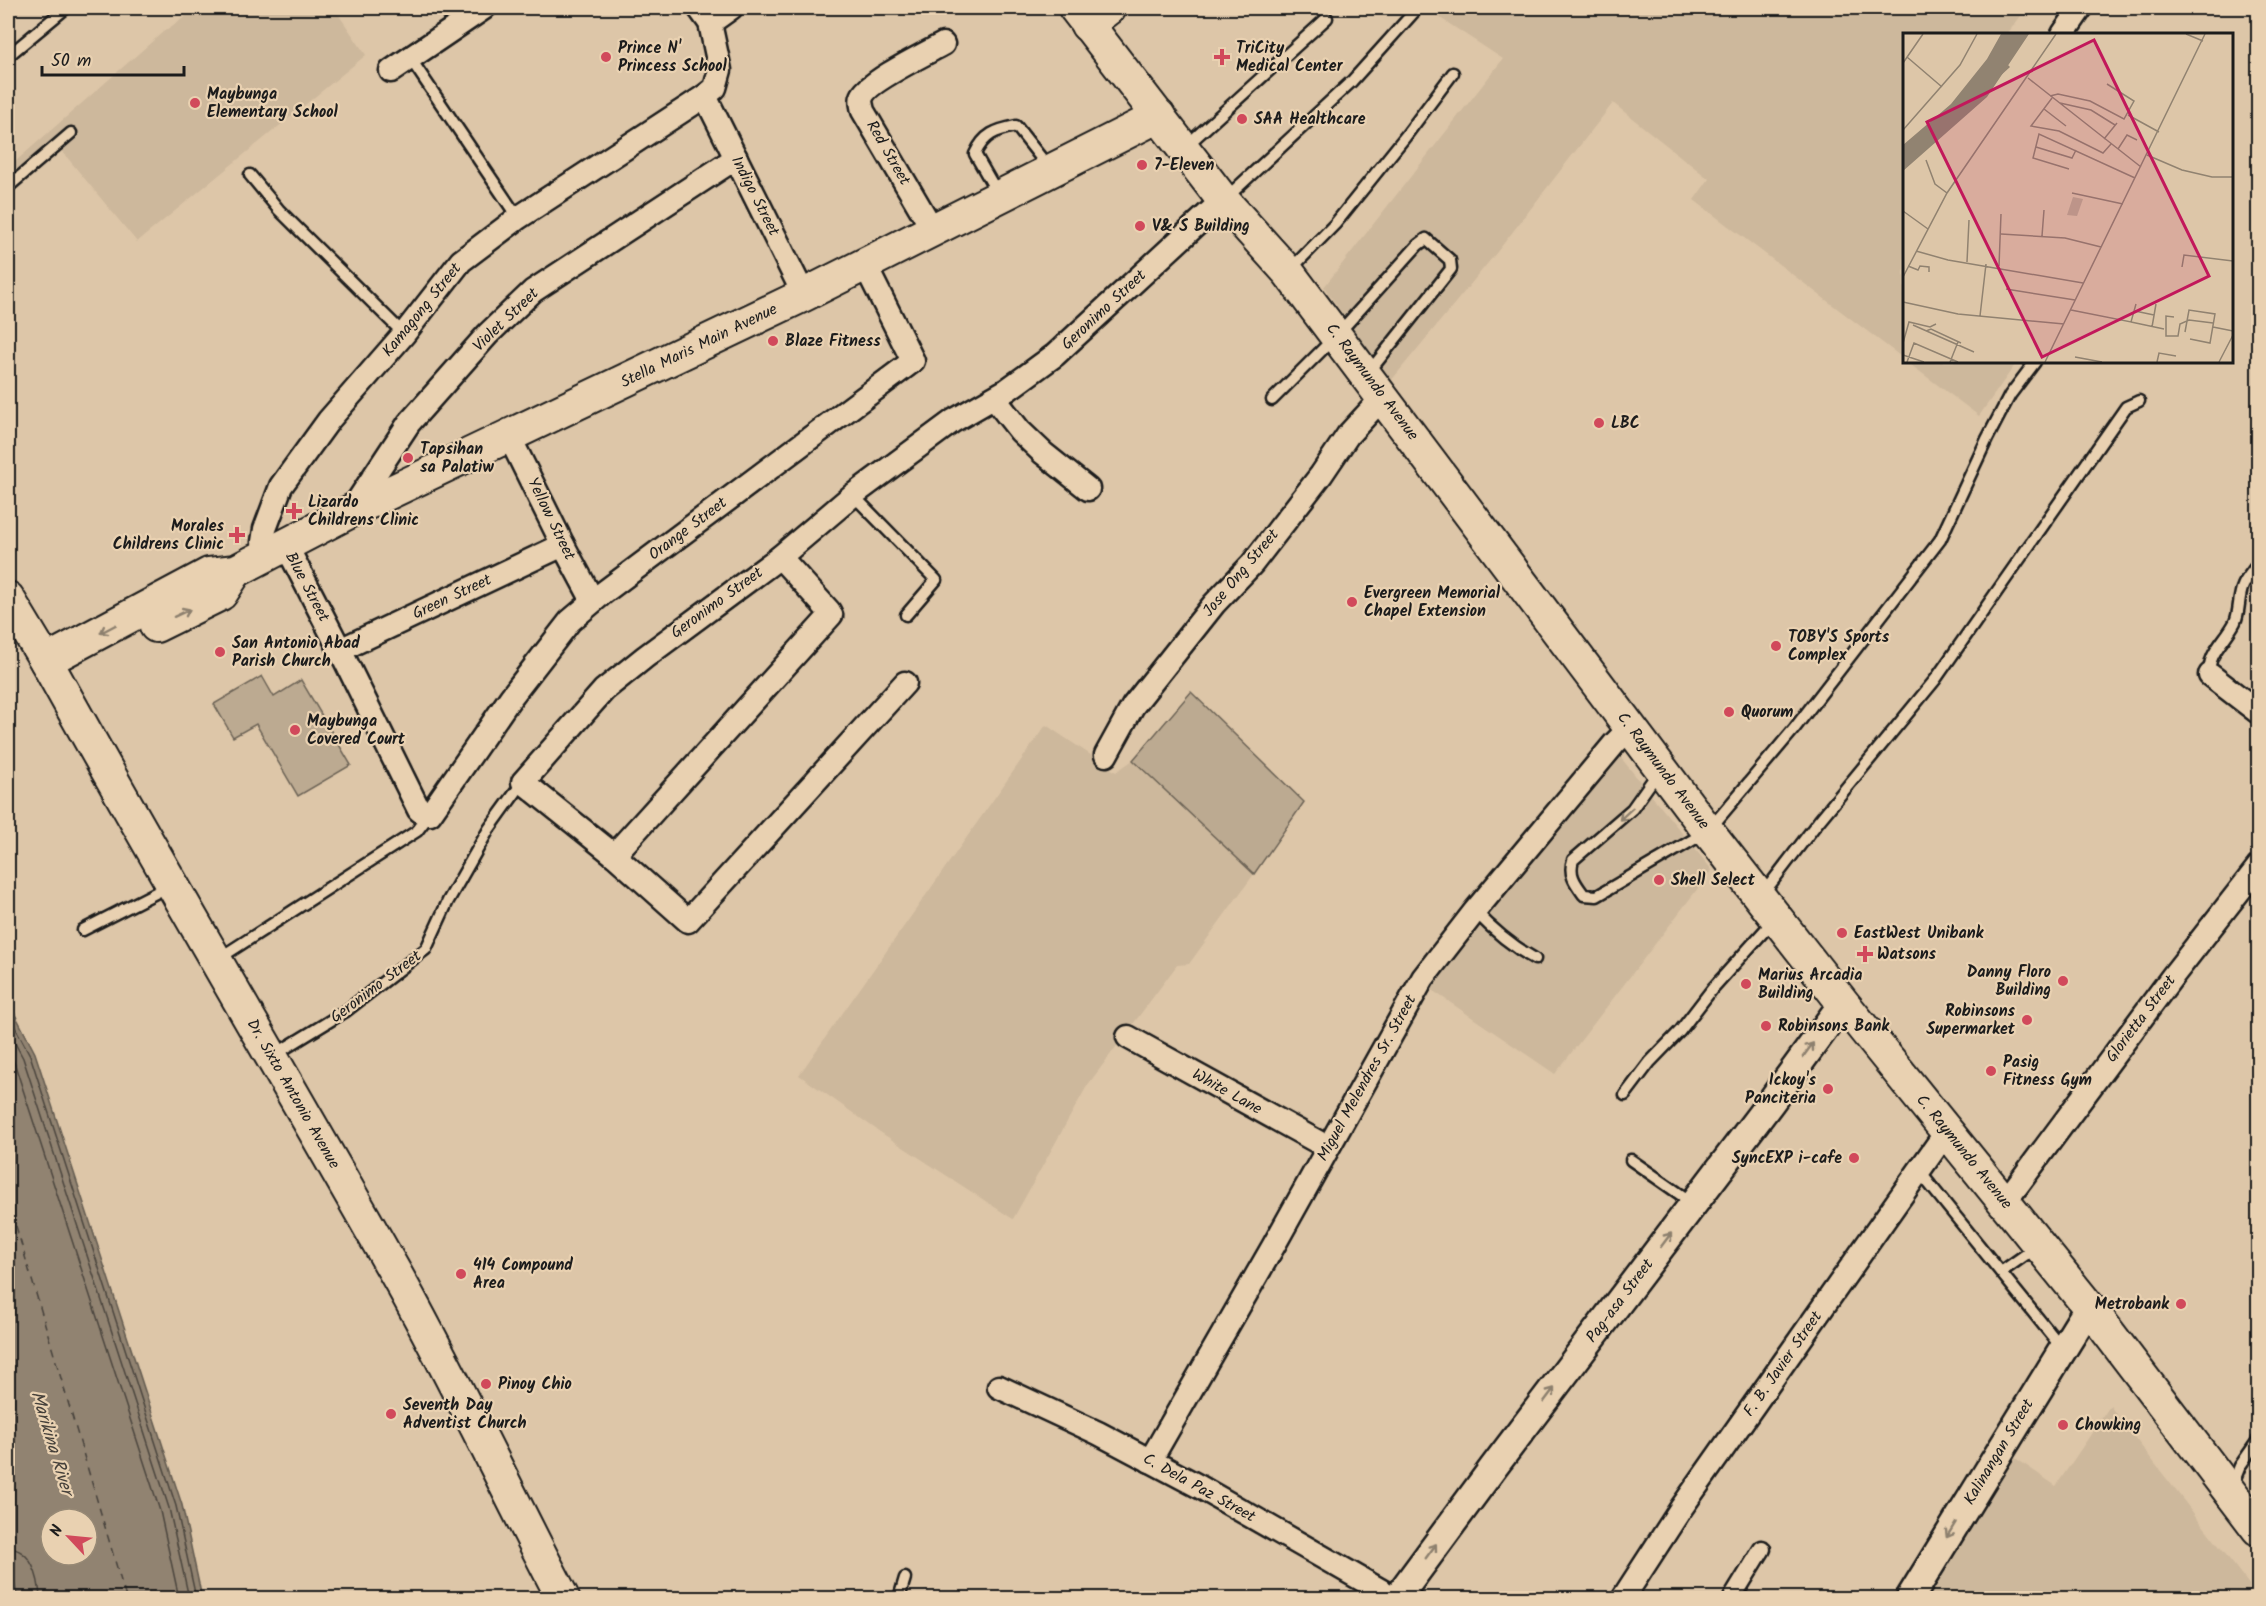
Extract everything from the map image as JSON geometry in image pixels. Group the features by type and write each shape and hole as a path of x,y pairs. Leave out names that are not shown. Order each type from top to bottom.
{"main road":[{"name":"C. Raymundo Avenue","path":"1090,13 1159,116 1223,200 1288,272 1708,831 1843,1003 2089,1307 2259,1529"},
{"name":"Stella Maris Main Avenue","path":"51,670 221,594 236,571 351,510 866,265 1159,116"},
{"name":"Dr. Sixto Antonio Avenue","path":"8,598 473,1406 514,1506 563,1599"}],"street":[{"path":"391,71 484,8"},
{"path":"710,92 720,70 704,15 731,8"},
{"path":"2064,33 2081,8"},
{"name":"Red Street","path":"933,230 863,111 861,97 871,85 943,44"},
{"name":"Indigo Street","path":"710,92 736,158 804,295"},
{"name":"Kamagong Street","path":"276,550 263,542 265,529 281,486 329,420 404,334 461,261 518,218 710,92"},
{"name":"Violet Street","path":"351,510 409,423 488,334 533,291 736,158"},
{"name":"Geronimo Street","path":"523,782 604,690 780,557 853,495 953,421 994,398 1055,355 1223,200"},
{"name":"Orange Street","path":"430,814 511,697 570,621 593,601 913,361 866,265"},
{"name":"Jose Ong Street","path":"1106,755 1133,706 1214,604 1252,564 1321,474 1348,435 1375,386"},
{"path":"994,398 1020,431 1042,453 1088,489"},
{"name":"Yellow Street","path":"509,436 593,601"},
{"name":"Green Street","path":"340,650 563,545"},
{"name":"Blue Street","path":"276,550 340,650 419,810 424,814 430,814"},
{"path":"614,855 831,615 780,557"},
{"path":"2210,675 2259,712"},
{"path":"523,782 614,855 688,921 905,682"},
{"name":"Miguel Melendres Sr. Street","path":"1150,1461 1423,978 1475,911 1630,728"},
{"name":"Glorietta Street","path":"2005,1202 2172,977 2259,867"},
{"name":"Pag-asa Street","path":"1395,1599 1633,1294 1694,1204 1843,1003"},
{"name":"White Lane","path":"1128,1037 1327,1147"},
{"name":"F. B. Javier Street","path":"1623,1599 1682,1507 1947,1131"},
{"name":"Kalinangan Street","path":"1910,1599 2089,1307"},
{"name":"C. Dela Paz Street","path":"999,1387 1098,1433 1211,1493 1395,1599"},
{"path":"1732,1599 1762,1549"}],"lane":[{"path":"8,56 66,8"},
{"path":"1223,200 1352,81 1414,12"},
{"path":"1184,148 1328,18"},
{"path":"410,58 518,218"},
{"path":"1288,272 1335,224 1453,73"},
{"path":"999,197 975,154 981,140 999,129 1016,126 1051,171"},
{"path":"8,186 71,133"},
{"path":"250,176 279,210 404,334"},
{"path":"1272,400 1336,336 1426,239 1450,260 1451,268 1375,386"},
{"path":"1661,767 1632,809 1573,860 1570,869 1573,880 1584,895 1597,896 1708,831 1794,729 1940,540 1986,439 2010,395 2034,363"},
{"path":"1625,1095 1650,1062 1680,1031 1713,988 1768,907 1818,822 1935,680 2126,407 2139,400"},
{"path":"853,495 936,580 906,615"},
{"path":"2210,675 2208,668 2211,658 2235,622 2240,606 2242,586 2259,563"},
{"name":"Geronimo Street","path":"272,1057 346,1011 426,949 448,900 489,829 523,782"},
{"path":"216,960 417,831 430,814"},
{"path":"83,930 173,884"},
{"path":"1475,911 1491,928 1535,959"},
{"path":"1631,1160 1694,1204"},
{"path":"1919,1171 2063,1349"},
{"path":"2001,1272 2040,1245"},
{"path":"2230,1492 2240,1466 2259,1440"},
{"path":"899,1599 905,1578"}],"shaded area":[{"name":"Maybunga Elementary School","path":"198,8 334,8 366,55 137,242 61,150 8,194 8,168 163,32"},
{"path":"1425,8 2027,8 2008,33 1903,33 1903,358 1694,200 1709,179 1613,103 1497,252 1390,382 1324,287 1503,59"},
{"path":"1908,363 2016,363 1979,416"},
{"name":"Maybunga Covered Court","path":"262,676 274,697 301,680 351,765 298,796 256,724 233,737 214,704"},
{"path":"1191,692 1304,802 1254,874 1133,760"},
{"path":"1046,725 1116,772 1133,760 1254,874 1189,964 1177,965 1087,1086 1013,1219 880,1132 799,1075"},
{"path":"1617,753 1712,870 1555,1074 1426,986"},
{"path":"2110,1406 2251,1587 2243,1598 1920,1598 2011,1455 2056,1486"}],"water":[{"name":"Marikina River","path":"8,1001 35,1053 182,1505 202,1598 18,1598 8,1560"}],"ferry route":[{"path":"8,1199 126,1598"}],"place":[{"name":"Prince N' Princess School","path":"606,57"},
{"name":"TriCity Medical Center","path":"1222,57"},
{"name":"Maybunga Elementary School","path":"195,103"},
{"name":"SAA Healthcare","path":"1242,119"},
{"name":"7-Eleven","path":"1142,165"},
{"name":"V& S Building","path":"1140,226"},
{"name":"Blaze Fitness","path":"773,341"},
{"name":"LBC","path":"1599,423"},
{"name":"Tapsihan sa Palatiw","path":"408,458"},
{"name":"Lizardo Childrens Clinic","path":"294,511"},
{"name":"Morales Childrens Clinic","path":"237,535"},
{"name":"Evergreen Memorial Chapel Extension","path":"1352,602"},
{"name":"TOBY'S Sports Complex","path":"1776,646"},
{"name":"San Antonio Abad Parish Church","path":"220,652"},
{"name":"Quorum","path":"1729,712"},
{"name":"Maybunga Covered Court","path":"295,730"},
{"name":"Shell Select","path":"1659,880"},
{"name":"EastWest Unibank","path":"1842,933"},
{"name":"Watsons","path":"1865,954"},
{"name":"Danny Floro Building","path":"2063,981"},
{"name":"Marius Arcadia Building","path":"1746,984"},
{"name":"Robinsons Supermarket","path":"2027,1020"},
{"name":"Robinsons Bank","path":"1766,1026"},
{"name":"Pasig Fitness Gym","path":"1991,1071"},
{"name":"Ickoy's Panciteria","path":"1828,1089"},
{"name":"SyncEXP i-cafe","path":"1854,1158"},
{"name":"414 Compound Area","path":"461,1274"},
{"name":"Metrobank","path":"2181,1304"},
{"name":"Pinoy Chio","path":"486,1384"},
{"name":"Seventh Day Adventist Church","path":"391,1414"},
{"name":"Chowking","path":"2063,1425"}]}
